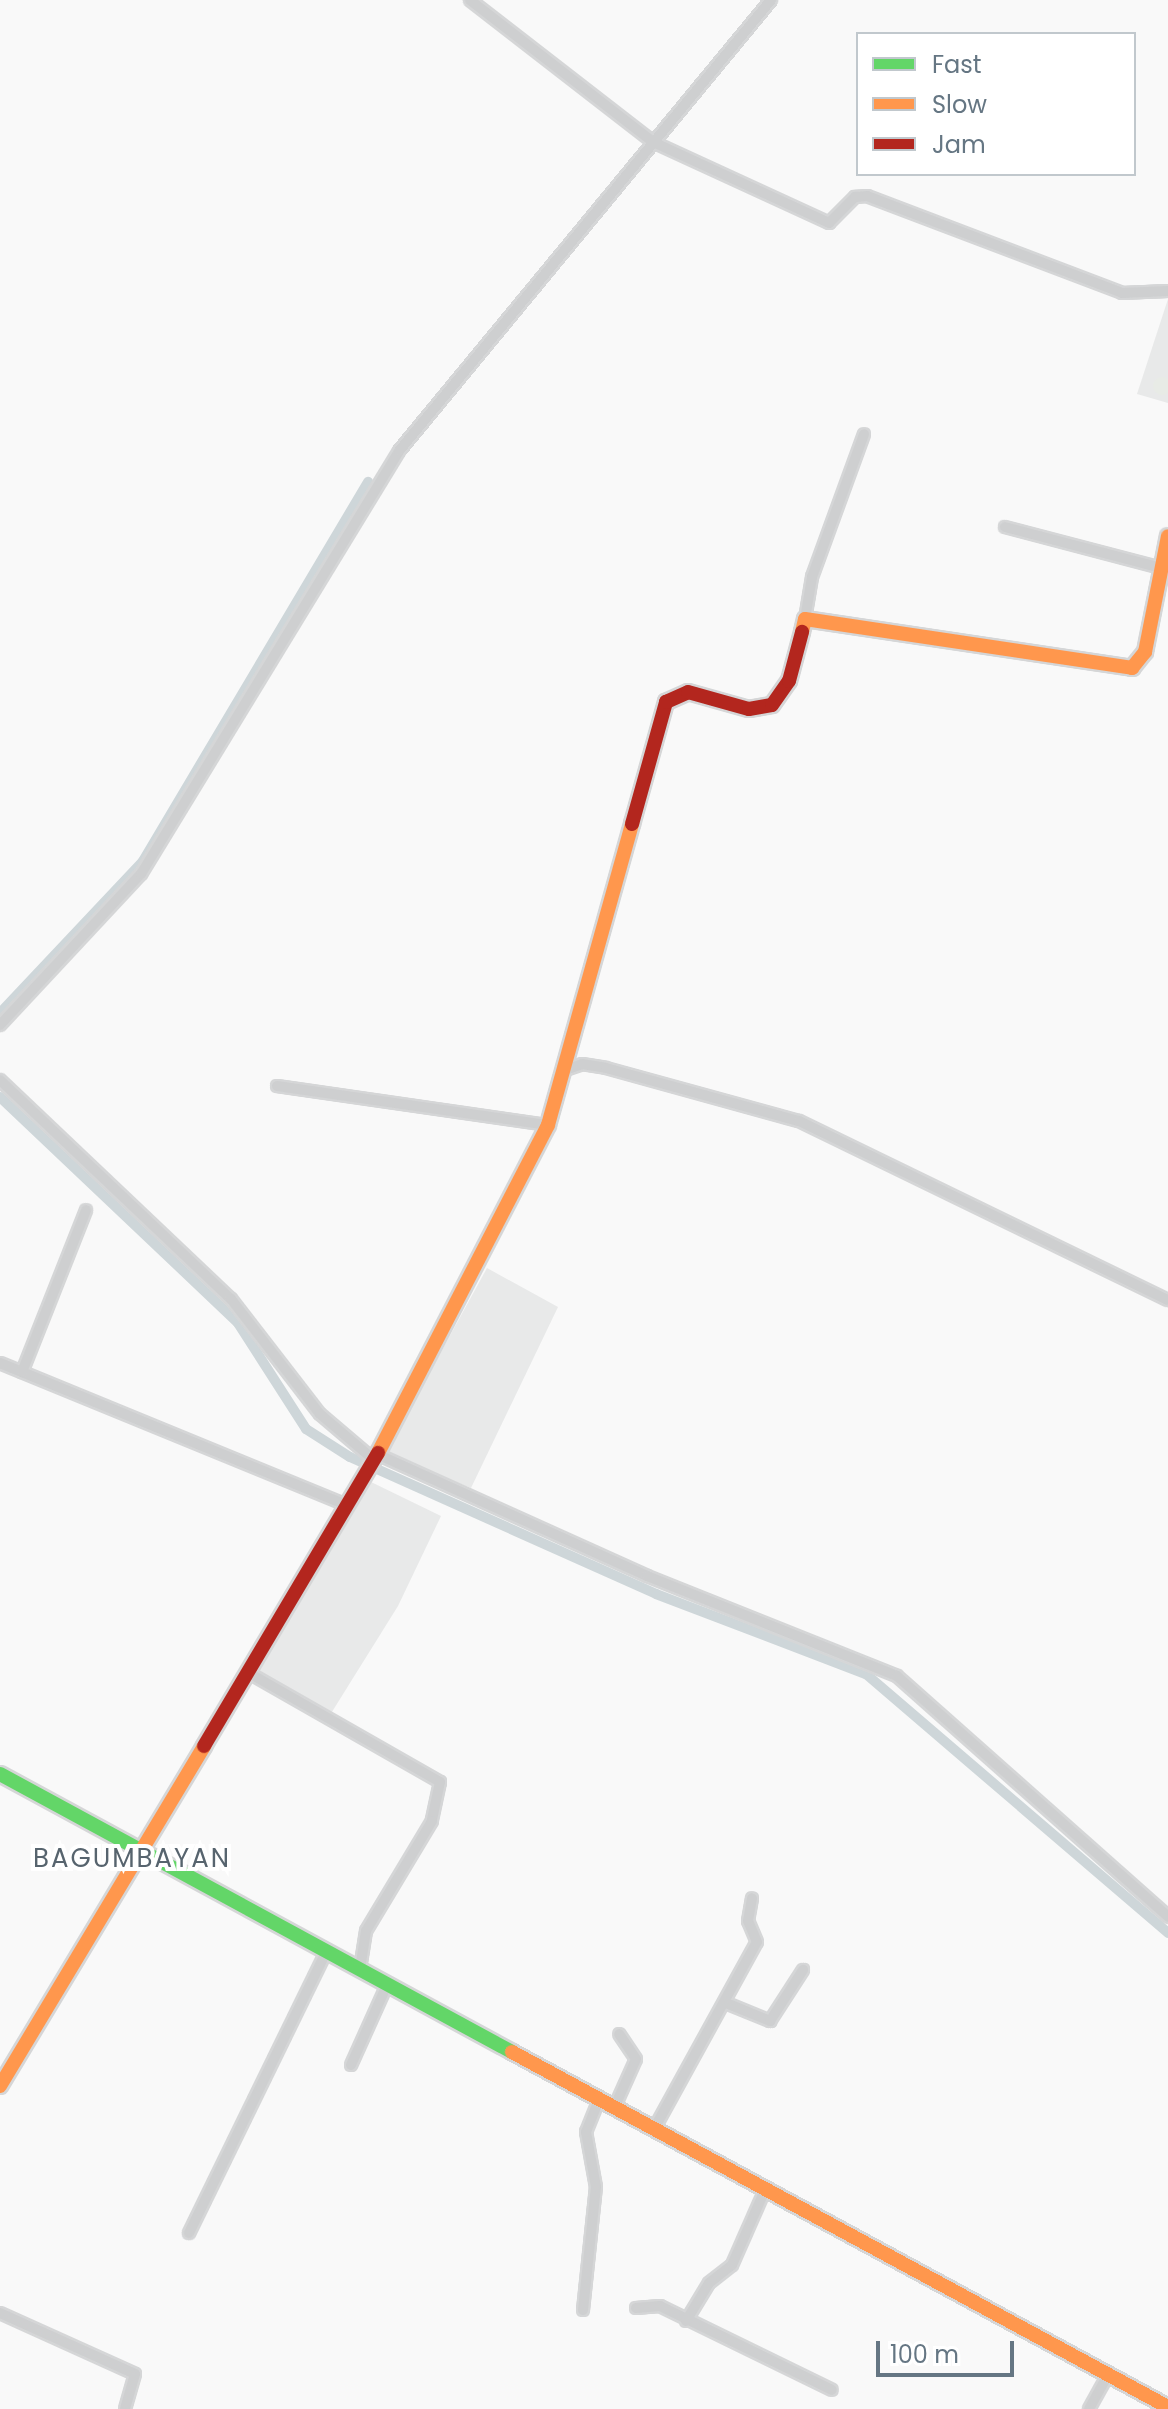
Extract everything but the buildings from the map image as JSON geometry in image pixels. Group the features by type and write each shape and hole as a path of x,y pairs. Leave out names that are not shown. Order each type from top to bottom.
{"street":[{"path":"470,0 653,142 829,223 855,197 867,196 1122,293 1168,291"},
{"path":"0,1025 141,874 386,468 771,0"},
{"path":"0,2086 142,1854 365,1477 506,1219 548,1125 666,702 688,692 749,709 772,705 789,681 812,577 864,434"},
{"path":"1005,527 1163,572"},
{"path":"805,619 1127,669 1145,652 1168,536"},
{"path":"568,1051 582,1064 799,1121 1168,1300"},
{"path":"562,1071 582,1064"},
{"path":"0,1080 231,1299 320,1414 374,1459 647,1576 897,1676 1168,1917"},
{"path":"277,1086 548,1125"},
{"path":"22,1372 86,1210"},
{"path":"0,1363 348,1506"},
{"path":"249,1673 440,1782 428,1830 366,1931 360,1970"},
{"path":"0,1774 142,1854 615,2106 764,2192 1168,2407"},
{"path":"654,2129 757,1942 748,1921 752,1898"},
{"path":"189,2233 326,1952"},
{"path":"726,2003 770,2021 803,1970"},
{"path":"351,2065 387,1985"},
{"path":"615,2106 636,2059 619,2034"},
{"path":"583,2310 596,2187 586,2132 600,2098"},
{"path":"686,2321 709,2283 732,2265 764,2192"},
{"path":"636,2308 653,2304 832,2390"},
{"path":"0,2313 135,2374 125,2409"},
{"path":"1089,2409 1108,2375"}],"shaded area":[{"path":"1168,299 1168,403 1137,394"},
{"path":"1158,377 1169,379 1169,393 1158,395 1153,390 1153,382"},
{"path":"487,1268 558,1307 471,1488 385,1454"},
{"path":"369,1481 441,1516 398,1606 330,1715 255,1675"}],"waterway":[{"path":"0,1013 143,861 368,482"},
{"path":"0,1097 238,1323 306,1429 350,1457 656,1594 866,1674 1168,1933"}],"traffic: fast":[{"path":"0,1774 512,2052"}],"traffic: slow":[{"path":"802,632 805,619 1132,668 1145,652 1168,536"},
{"path":"378,1453 548,1125 632,824"},
{"path":"0,2086 204,1746"},
{"path":"512,2052 1168,2407"}],"traffic: jam":[{"path":"632,824 666,702 688,692 749,709 772,705 789,681 802,632"},
{"path":"204,1746 378,1453"}],"district":[{"name":"BAGUMBAYAN","path":"132,1859"}]}
